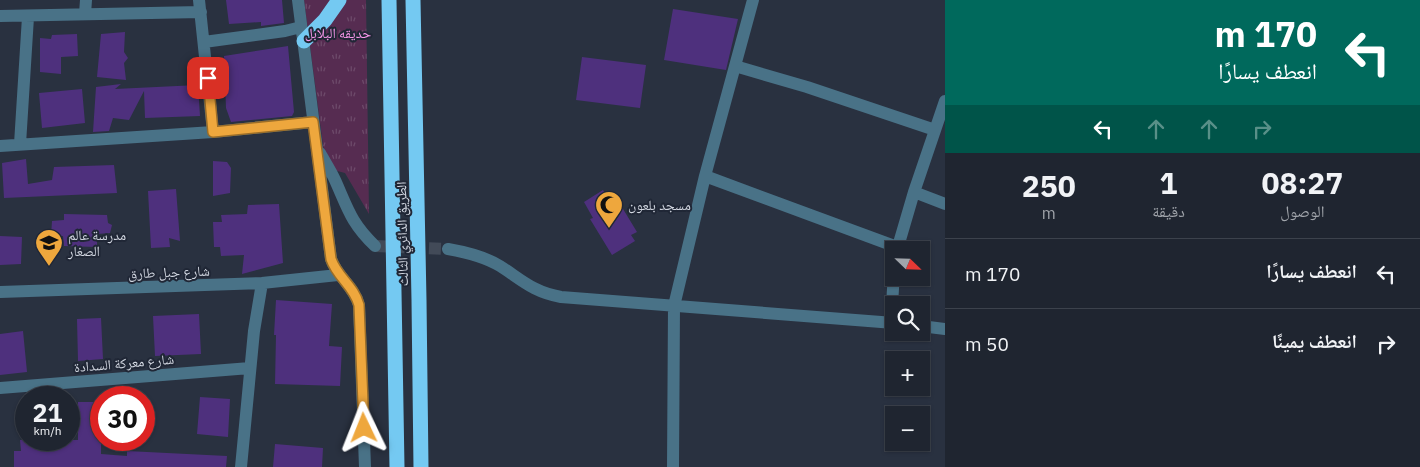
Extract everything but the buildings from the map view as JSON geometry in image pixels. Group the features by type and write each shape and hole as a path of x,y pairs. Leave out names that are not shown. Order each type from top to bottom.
{"highway":[{"path":"303,34 325,20 339,0"},
{"name":"الطريق الدائري الثالث","path":"389,0 397,467"},
{"name":"الطريق الدائري الثالث","path":"413,0 421,467"}],"street":[{"path":"85,14 86,0"},
{"path":"298,0 329,252 334,268 351,288 359,305 365,467"},
{"path":"673,467 674,306 705,176 753,0"},
{"path":"0,16 85,14 200,6 213,132"},
{"path":"20,144 28,16"},
{"path":"204,42 285,31 303,34"},
{"path":"735,66 807,87 935,130"},
{"path":"899,241 945,101"},
{"path":"0,146 213,132 313,122"},
{"path":"316,146 334,179 350,217 375,246"},
{"path":"705,176 885,244"},
{"path":"914,192 945,204"},
{"path":"448,249 487,260 500,266 522,282 548,295 885,322"},
{"name":"شارع جبل طارق","path":"0,292 262,283 338,275"},
{"path":"241,467 250,368 262,283"},
{"path":"930,327 945,329"},
{"name":"شارع معركة السدادة","path":"0,388 250,368"}],"green space":[{"name":"حديقه البلابل","path":"304,0 366,0 369,214 345,173 326,168"}],"tunnel":[{"path":"375,246 448,249"}],"place":[{"name":"مسجد بلعون","path":"609,229"},
{"name":"مدرسة عالم الصغار","path":"49,267"}],"route":[{"path":"208,78 213,132 313,122 329,252 338,275 351,288 358,299 360,310 364,428"}]}
